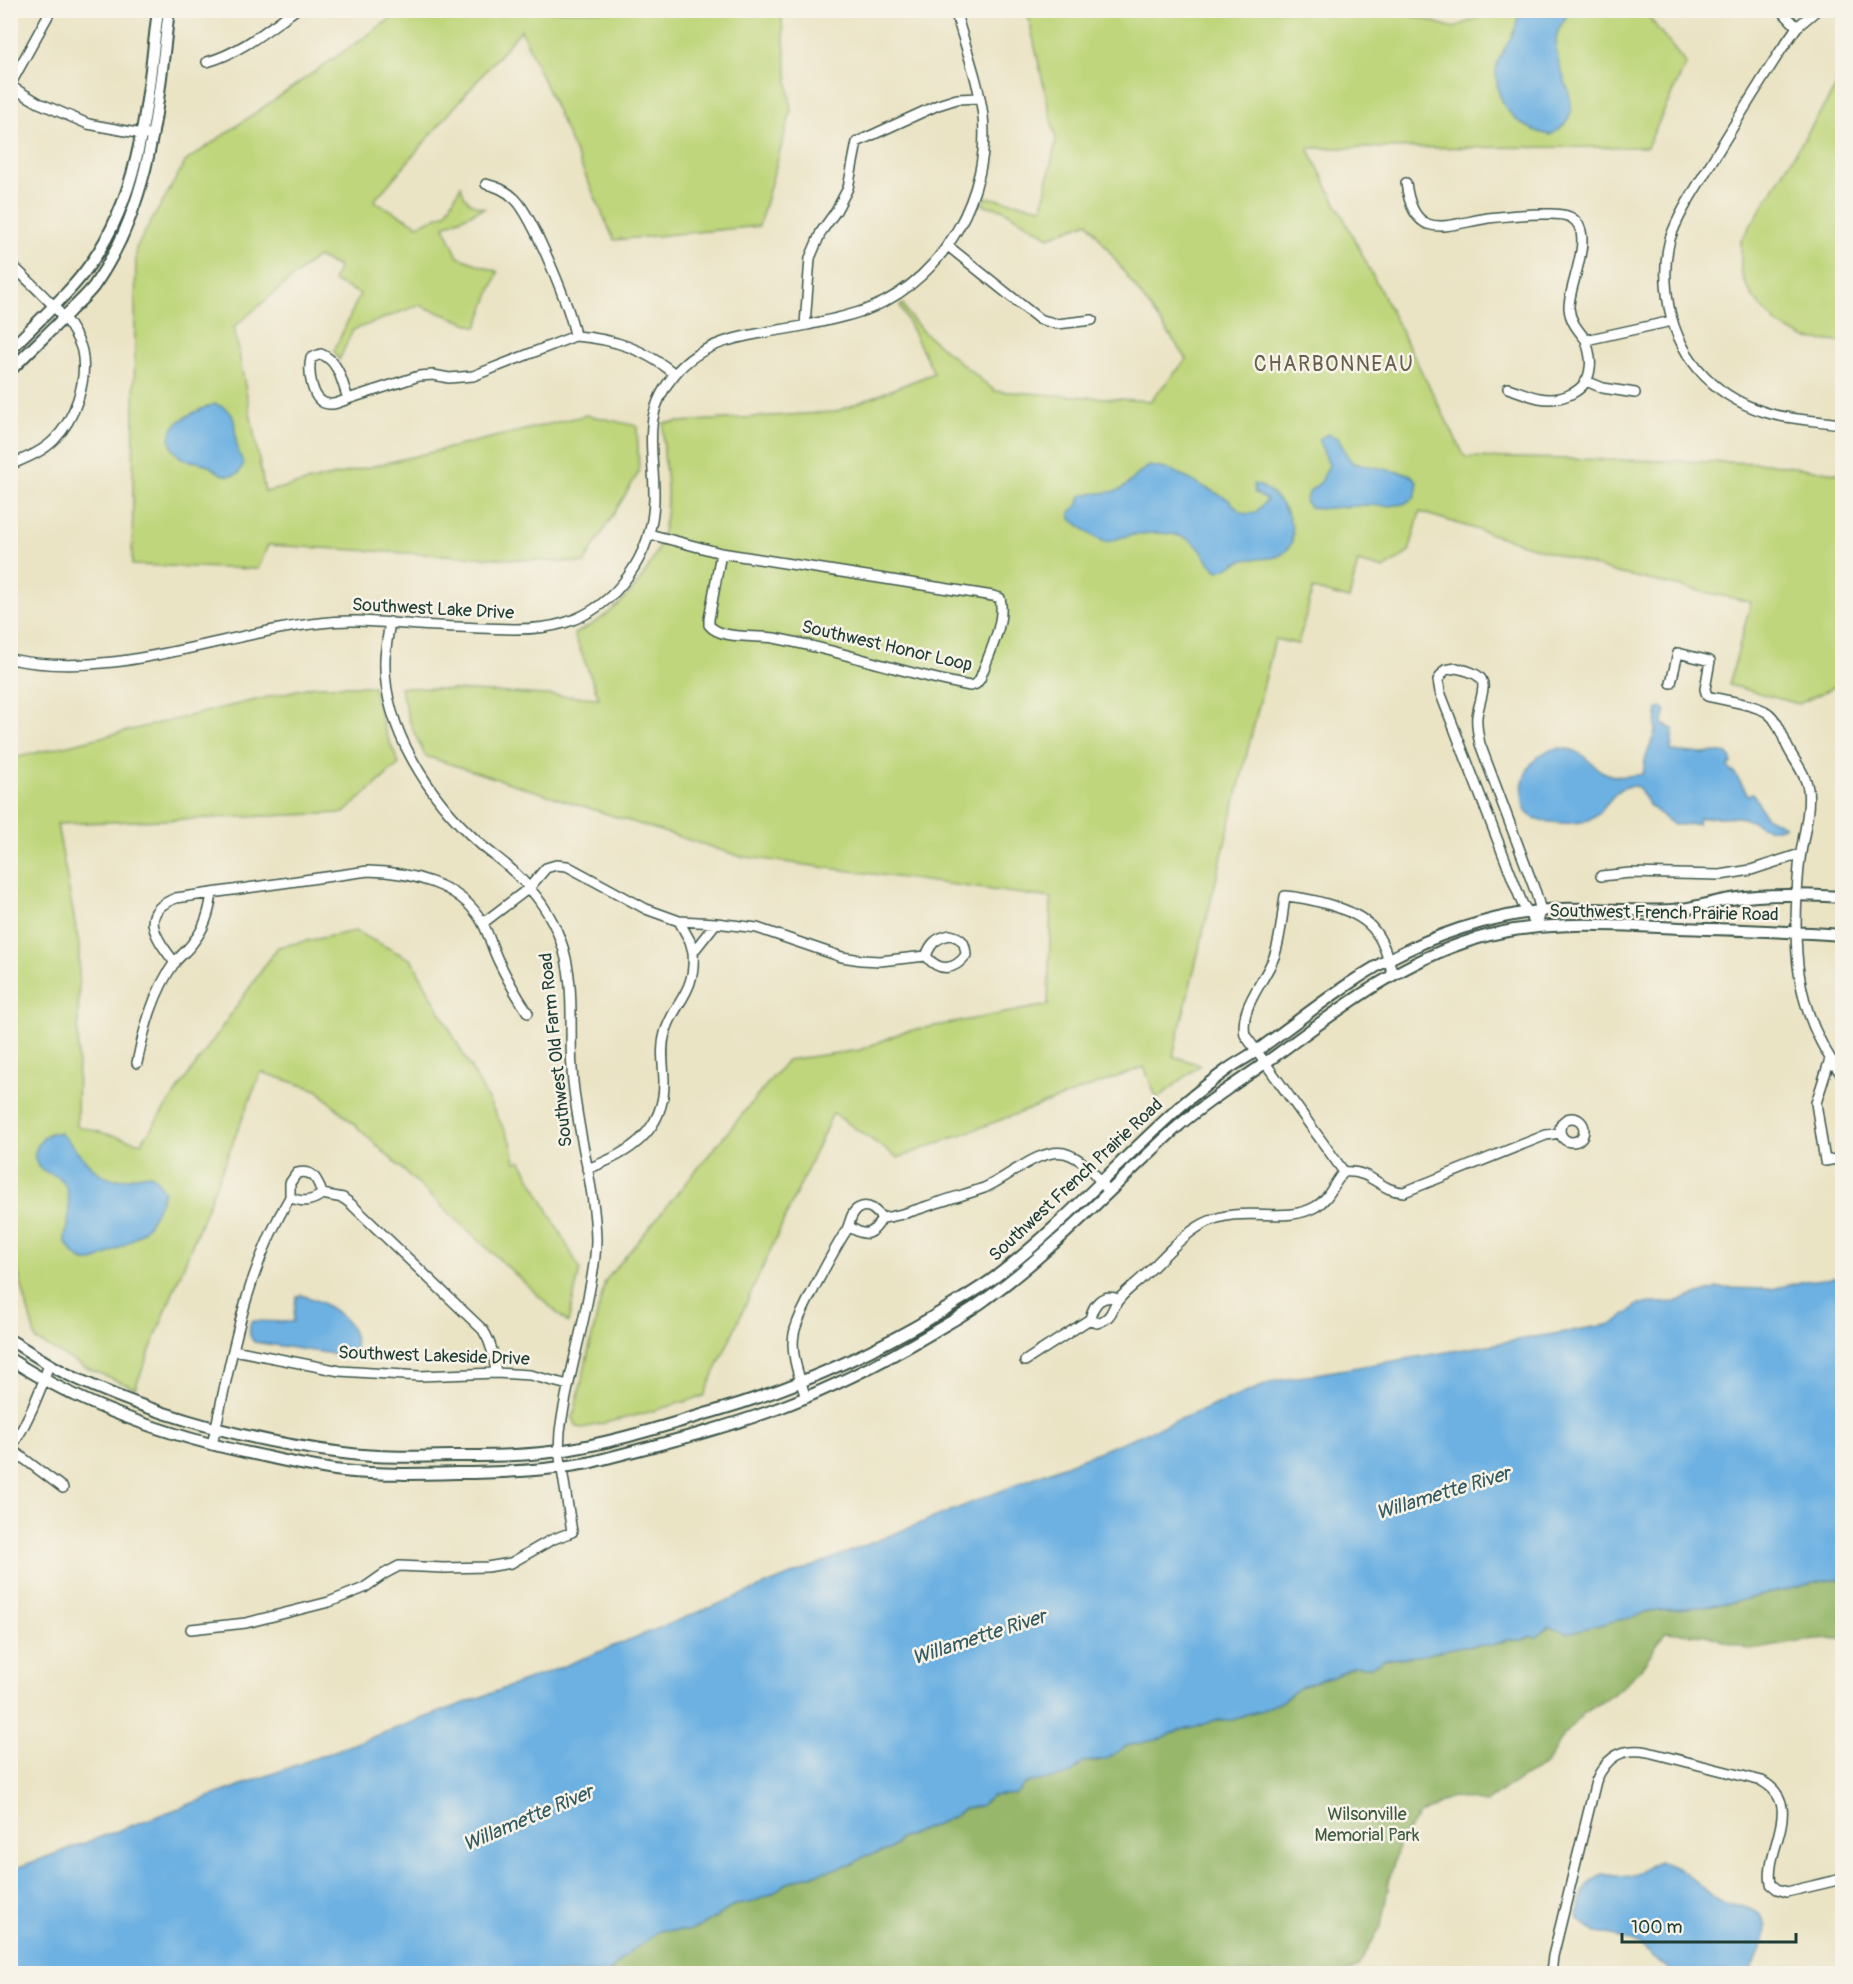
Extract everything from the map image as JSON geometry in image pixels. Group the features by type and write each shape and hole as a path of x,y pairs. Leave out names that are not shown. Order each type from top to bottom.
{"street":[{"path":"51,10 10,86 39,103 88,124 153,136"},
{"path":"10,350 81,277 104,243 122,204 132,177 141,134 158,10"},
{"path":"10,371 92,288 117,247 131,218 141,191 153,136 169,10"},
{"path":"207,62 230,54 260,36 294,10"},
{"name":"Southwest Lake Drive","path":"10,659 59,664 110,663 141,659 262,631 353,621 515,629 545,628 565,623 594,609 621,585 637,564 649,534 654,498 651,430 657,403 675,374 687,362 716,344 737,337 853,314 882,302 920,276 948,246 967,210 980,170 984,129 980,98 956,10"},
{"path":"1781,10 1797,27"},
{"path":"1817,10 1797,27 1687,203 1674,228 1665,269 1672,321 1687,356 1701,374 1735,399 1773,414 1842,424"},
{"path":"806,325 810,258 821,232 836,211 848,188 857,142 948,102 957,99 980,98"},
{"path":"1406,183 1407,197 1412,209 1419,219 1428,225 1438,227 1528,214 1558,214 1576,221 1580,230 1581,256 1570,295 1569,308 1572,322 1586,340 1591,368 1586,381 1577,391 1557,398 1537,398 1508,388"},
{"path":"486,184 504,190 521,206 537,236 570,313 575,336"},
{"path":"948,246 1039,320 1058,324 1092,320"},
{"path":"10,263 64,318 78,340 82,352 81,379 70,419 54,440 35,454 10,465"},
{"path":"1586,340 1672,321"},
{"path":"348,399 335,365 329,357 321,354 311,358 309,368 319,400 333,405 418,376 433,375 449,378 474,376 575,336 591,337 635,348 660,362 675,374"},
{"path":"1586,381 1603,388 1635,393"},
{"name":"Southwest Honor Loop","path":"649,534 721,553 986,594 1000,598 1002,618 980,679 976,684 970,686 771,638 719,633 709,625 709,619 721,553"},
{"name":"Southwest Old Farm Road","path":"191,1629 246,1623 329,1602 364,1588 399,1566 487,1567 511,1563 539,1546 572,1532 560,1459 560,1431 592,1281 595,1254 594,1213 572,1071 567,964 556,930 529,888 513,870 480,844 449,814 429,787 405,747 394,715 386,672 385,659 390,622"},
{"path":"1671,683 1678,653 1707,659 1711,664 1705,689 1707,696 1757,707 1766,712 1773,719 1805,779 1808,791 1800,854 1798,964 1808,1015 1830,1059 1842,1076"},
{"path":"1456,668 1465,670 1482,679 1484,691 1477,717 1477,731 1533,883 1540,911 1537,926 1527,913 1440,692 1438,680 1445,670 1456,668"},
{"path":"1601,876 1630,873 1720,876 1751,870 1800,854"},
{"path":"483,922 529,888 546,868 556,865 567,866 646,909 679,921 757,928 832,954 861,960 880,961 926,956"},
{"path":"175,963 155,934 152,922 157,910 166,902 176,898 368,871 388,871 444,888 469,905 483,922 503,972 528,1013"},
{"path":"137,1063 155,999 175,963 199,934 212,893"},
{"path":"1344,1172 1256,1052 1245,1035 1242,1024 1245,1012 1269,969 1276,949 1285,896 1309,899 1359,916 1380,938 1393,975"},
{"name":"Southwest French Prairie Road","path":"10,1340 73,1376 153,1410 216,1428 287,1444 375,1456 497,1456 560,1459 590,1445 747,1402 802,1383 907,1332 973,1292 1031,1248 1174,1112 1232,1066 1256,1052 1335,993 1389,960 1433,938 1462,928 1540,911 1667,910 1701,907 1728,899 1746,897 1842,897"},
{"path":"587,1169 611,1161 630,1150 647,1132 661,1109 664,1095 663,1040 666,1027 687,993 694,966 690,942 679,921"},
{"path":"693,952 716,923"},
{"name":"Southwest French Prairie Road","path":"10,1359 44,1380 150,1427 212,1445 285,1461 362,1472 494,1473 560,1459 652,1446 775,1410 806,1398 902,1351 962,1315 1010,1281 1179,1126 1237,1081 1340,1007 1393,975 1438,952 1474,939 1537,926 1605,925 1842,935"},
{"path":"950,935 959,937 965,944 966,955 958,965 948,968 939,967 926,956 930,946 938,938 950,935"},
{"path":"1830,1059 1816,1103 1825,1161 1842,1158"},
{"path":"1090,1319 1097,1323 1106,1320 1113,1312 1118,1299 1172,1248 1203,1224 1221,1216 1241,1213 1289,1215 1314,1208 1325,1200 1336,1179 1344,1172 1370,1176 1394,1192 1404,1192 1546,1135 1560,1133"},
{"path":"849,1227 857,1232 867,1233 875,1229 882,1218 903,1214 985,1187 1005,1178 1044,1154 1064,1153 1072,1157 1089,1168 1109,1192"},
{"path":"212,1445 251,1281 277,1219 291,1197 290,1183 297,1173 305,1171 313,1175 322,1194"},
{"path":"291,1197 299,1201 310,1200 322,1194 343,1198 351,1204 475,1322 489,1340 494,1352 496,1373"},
{"path":"806,1398 793,1350 793,1336 797,1323 849,1227 852,1214 857,1208 865,1206 876,1210 882,1218"},
{"path":"1025,1361 1090,1319 1093,1308 1102,1298 1118,1299"},
{"name":"Southwest Lakeside Drive","path":"234,1350 304,1365 370,1374 420,1376 496,1373 530,1375 568,1385"},
{"path":"49,1364 24,1427 11,1449 63,1488"},
{"path":"1551,1974 1553,1956 1596,1781 1606,1763 1626,1752 1633,1750 1648,1752 1762,1781 1778,1794 1782,1813 1770,1872 1771,1884 1787,1892 1842,1879"}],"green space":[{"path":"1392,10 1454,28 1494,11 1644,11 1686,64 1647,147 1308,148 1465,457 1766,463 1842,474 1842,683 1799,704 1729,685 1751,602 1617,573 1420,512 1409,552 1384,569 1358,562 1349,599 1313,589 1298,644 1275,639 1173,1056 1200,1065 1157,1099 1144,1067 898,1158 833,1113 704,1396 642,1414 583,1428 577,1427 573,1418 605,1281 787,1060 860,1050 903,1032 1048,1005 1051,898 739,856 425,756 410,723 400,687 599,698 574,634 594,623 629,595 653,558 661,538 666,515 664,423 835,412 934,373 900,306 903,304 922,331 995,391 1150,401 1187,359 1088,222 1049,237 1002,209 983,205 986,197 1042,208 1056,140 1027,11"},
{"path":"402,11 781,11 791,112 759,226 614,240 521,30 374,201 418,225 446,213 461,185 468,201 484,208 444,226 458,257 498,272 477,327 419,305 353,330 339,360 334,351 360,294 333,281 339,267 317,257 234,327 265,492 587,415 637,426 639,472 584,563 268,545 258,569 132,565 136,248 186,161"},
{"path":"1842,77 1841,342 1806,339 1777,324 1752,296 1741,273 1741,241"},
{"path":"314,686 373,686 383,726 399,764 344,813 57,824 79,945 77,1126 141,1143 278,947 355,931 412,960 511,1142 515,1162 521,1161 580,1269 568,1323 317,1090 261,1072 135,1388 82,1366 36,1340 11,1245 10,759"},
{"name":"Wilsonville Memorial Park","path":"1842,1578 1842,1638 1751,1650 1706,1635 1665,1632 1640,1670 1612,1695 1583,1714 1563,1735 1546,1765 1523,1777 1485,1803 1452,1797 1419,1815 1400,1840 1381,1926 1357,1968 1345,1973 609,1974 630,1951 663,1930 687,1931 701,1926 735,1905 750,1903 772,1894 785,1884 853,1864 865,1856 895,1846 900,1839 951,1818 964,1809 980,1806 992,1796 1007,1794 1034,1780 1066,1776 1084,1762 1099,1761 1126,1746 1165,1738 1178,1730 1194,1728 1216,1720 1233,1720 1263,1710 1310,1683 1333,1677 1354,1666 1370,1667 1383,1660 1423,1655 1461,1646 1493,1645 1507,1640 1523,1640 1530,1636 1537,1637 1549,1627 1567,1633 1650,1612 1729,1603"}],"water":[{"path":"1518,11 1570,11 1558,32 1556,49 1571,102 1570,114 1564,125 1550,135 1522,124 1508,111 1499,94 1496,67 1514,31"},
{"path":"215,404 228,411 234,420 237,448 244,464 238,474 227,476 205,464 180,457 171,444 170,436 178,423 193,413"},
{"path":"1328,434 1338,438 1353,463 1409,474 1417,484 1415,497 1404,504 1388,506 1366,505 1318,509 1310,507 1305,501 1310,491 1321,482 1329,465 1318,439"},
{"path":"1150,466 1171,470 1228,499 1240,511 1247,514 1255,513 1267,500 1255,493 1253,484 1262,487 1271,493 1286,512 1293,533 1291,543 1286,551 1277,557 1245,560 1219,571 1212,566 1195,544 1181,536 1148,533 1105,542 1071,519 1070,512 1079,504 1081,496 1119,490"},
{"path":"1662,707 1666,711 1662,724 1673,729 1671,751 1728,754 1732,762 1728,766 1748,795 1753,793 1765,816 1785,826 1775,829 1743,818 1727,817 1699,818 1698,824 1674,825 1649,805 1638,787 1629,786 1616,793 1595,816 1581,822 1543,821 1529,814 1525,809 1522,798 1524,779 1533,762 1545,752 1559,748 1575,751 1612,776 1643,774 1645,760 1655,732 1658,708"},
{"path":"50,1133 60,1133 92,1167 106,1177 123,1179 151,1174 164,1192 157,1211 148,1225 136,1237 101,1258 83,1260 77,1257 66,1242 69,1211 67,1189 61,1179 38,1166 35,1156 38,1145"},
{"name":"Willamette River","path":"1842,1277 1842,1578 1729,1603 1650,1612 1567,1633 1549,1627 1537,1637 1530,1636 1523,1640 1507,1640 1493,1645 1461,1646 1423,1655 1383,1660 1370,1667 1354,1666 1333,1677 1310,1683 1263,1710 1233,1720 1216,1720 1194,1728 1178,1730 1165,1738 1126,1746 1107,1759 1084,1762 1066,1776 1026,1783 1016,1794 992,1796 980,1806 964,1809 951,1818 900,1839 889,1850 865,1856 853,1864 785,1884 772,1894 750,1903 735,1905 701,1926 687,1931 662,1930 630,1951 609,1973 11,1973 11,1870 549,1672 1275,1381 1613,1324 1639,1304 1675,1302 1717,1288 1772,1289 1805,1281"},
{"path":"301,1295 332,1309 349,1325 354,1334 353,1357 254,1342 250,1332 251,1321 293,1322 296,1298"},
{"path":"1660,1861 1684,1872 1720,1902 1747,1908 1763,1919 1765,1937 1749,1973 1673,1973 1641,1946 1613,1935 1596,1933 1579,1920 1582,1895 1593,1879 1603,1874 1621,1877 1637,1874"}],"district":[{"name":"CHARBONNEAU","path":"1334,364"}]}
